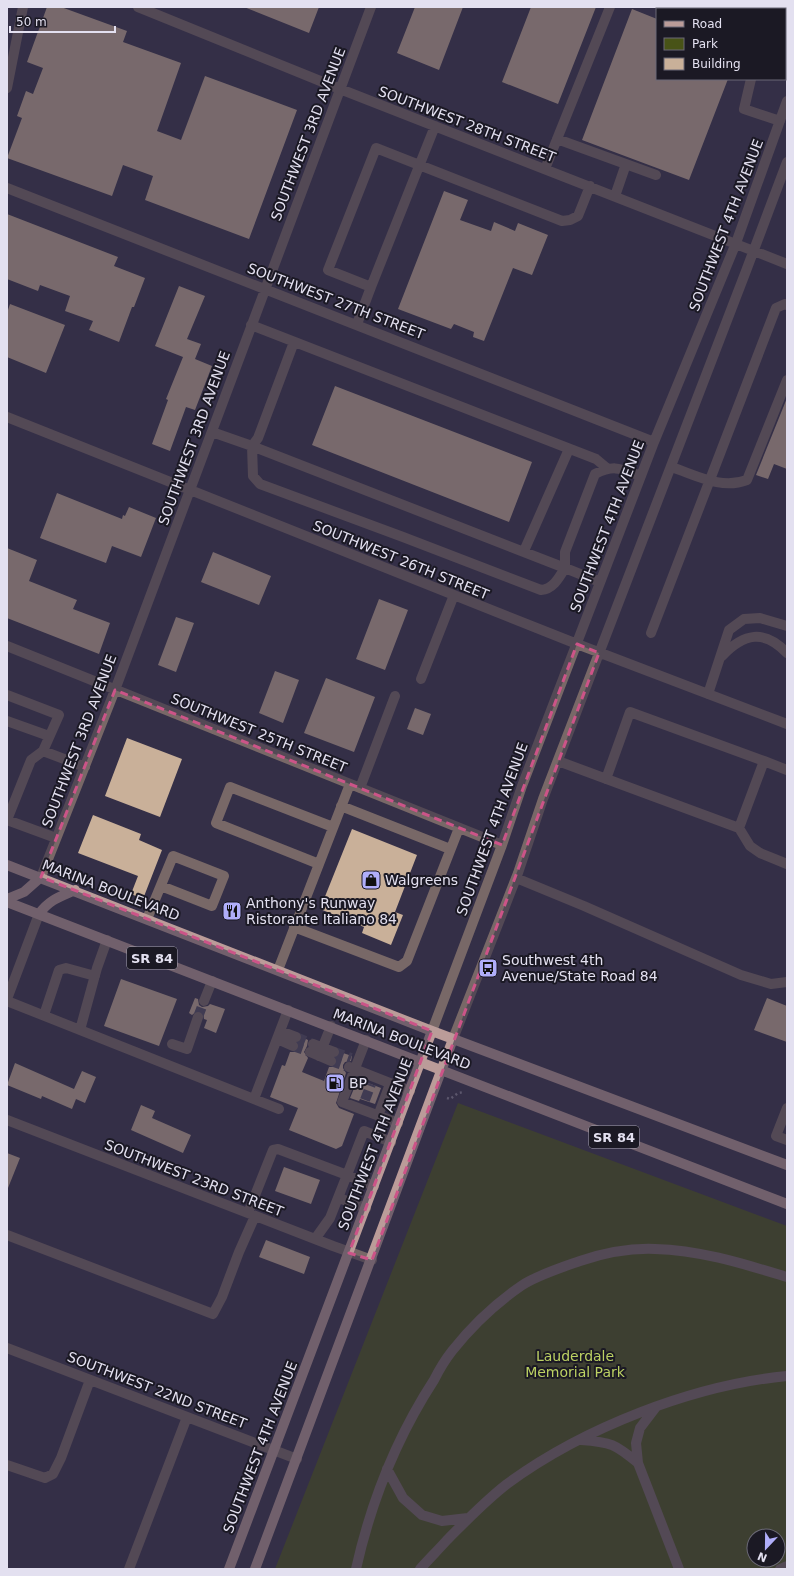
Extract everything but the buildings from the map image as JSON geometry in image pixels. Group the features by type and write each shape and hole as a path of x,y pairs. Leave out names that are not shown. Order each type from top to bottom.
{"main road":[{"name":"MARINA BOULEVARD","path":"7,864 432,1031 787,1166"},
{"path":"7,900 24,892 41,877"},
{"path":"39,914 45,905 74,890"},
{"name":"MARINA BOULEVARD","path":"7,900 39,914 787,1204"},
{"name":"SOUTHWEST 4TH AVENUE","path":"229,1569 432,1031"},
{"path":"255,1569 372,1260 453,1039"}],"street":[{"path":"7,88 23,7"},
{"name":"SOUTHWEST 28TH STREET","path":"138,7 340,89 787,264"},
{"name":"SOUTHWEST 3RD AVENUE","path":"41,877 115,690 370,7"},
{"path":"545,169 610,7"},
{"path":"751,80 744,109 780,121"},
{"name":"SOUTHWEST 4TH AVENUE","path":"432,1031 502,845 522,786 654,442 736,243 787,101"},
{"path":"357,324 434,126"},
{"path":"557,139 656,175"},
{"path":"371,287 328,270 376,148 562,221 570,220 578,216 590,186"},
{"path":"453,1039 516,878 558,761 787,162"},
{"path":"615,196 626,164"},
{"name":"SOUTHWEST 27TH STREET","path":"7,188 357,324 654,442"},
{"path":"651,633 776,308 785,304 787,305"},
{"path":"251,325 596,459 608,469"},
{"path":"294,342 258,438 252,446 252,476 260,484 541,590 548,590 557,581 566,568 565,552 594,474 617,467 641,476"},
{"path":"671,467 721,484 738,483 747,480 787,380"},
{"name":"SOUTHWEST 26TH STREET","path":"7,418 599,653 787,724"},
{"path":"212,432 524,551 600,582"},
{"path":"524,551 569,449"},
{"path":"421,679 454,595"},
{"path":"708,694 729,630 744,619 760,618 787,626"},
{"path":"720,657 732,645 746,638 764,637 780,646 787,653"},
{"name":"SOUTHWEST 25TH STREET","path":"7,646 502,845"},
{"path":"7,696 59,715 44,751 31,760 7,820 56,838"},
{"path":"360,788 395,696"},
{"path":"606,779 630,712 787,770"},
{"path":"7,722 49,736"},
{"path":"44,751 85,767"},
{"path":"558,761 739,828 750,846 760,853 787,864"},
{"path":"739,828 764,761"},
{"path":"278,970 350,784"},
{"path":"319,864 216,824 230,787 333,827"},
{"path":"341,806 450,850"},
{"path":"294,927 399,967 407,961 458,828"},
{"path":"147,919 172,856 224,876 212,906 161,886"},
{"path":"516,878 584,906 740,976 771,984 787,982"},
{"path":"39,914 11,976 7,1000 279,1109"},
{"path":"80,1030 107,940"},
{"path":"44,1015 59,970 66,968 95,976"},
{"path":"204,1001 212,981"},
{"path":"254,1099 288,1010"},
{"path":"172,1044 187,1049 198,1017"},
{"path":"331,1026 316,1050 333,1056"},
{"path":"278,1035 295,1041"},
{"path":"366,1040 353,1064 342,1102 363,1105 378,1116 398,1123"},
{"path":"353,1064 372,1081 390,1084 410,1091"},
{"path":"378,1116 390,1084"},
{"path":"787,1108 776,1136 787,1140"},
{"name":"SOUTHWEST 23RD STREET","path":"7,1120 315,1240 372,1260"},
{"path":"315,1240 330,1218 339,1198 364,1131 391,1142"},
{"path":"7,1235 213,1314 222,1297 239,1252 272,1150 278,1149 374,1186"},
{"path":"339,1198 366,1208"},
{"path":"356,1569 363,1536 387,1469 416,1407 451,1352 482,1318 522,1285 560,1268 606,1253 655,1248 693,1253 728,1260 787,1277"},
{"name":"SOUTHWEST 22ND STREET","path":"7,1348 297,1459"},
{"path":"420,1569 468,1518 507,1484 564,1447 617,1422 656,1406 724,1387 764,1378 787,1376"},
{"path":"7,1465 45,1478 53,1474 61,1458 90,1380"},
{"path":"656,1406 640,1428 636,1444 638,1463 679,1569"},
{"path":"129,1569 187,1417"},
{"path":"579,1440 602,1441 619,1447 638,1463"},
{"path":"387,1469 402,1498 422,1514 442,1521 468,1518"},
{"path":"780,1569 787,1566"}],"highlighted area":[{"path":"577,644 599,653 372,1260 349,1253 432,1031 41,877 115,690 502,845"}],"green space":[{"name":"Lauderdale Memorial Park","path":"458,1103 787,1226 787,1569 275,1569"}],"tunnel":[{"path":"198,1017 204,1001"},
{"path":"296,1037 313,1044"},
{"path":"293,1046 310,1052"},
{"path":"334,1052 351,1058"},
{"path":"331,1061 348,1067"},
{"path":"365,1100 371,1084"}],"place":[{"name":"Walgreens","path":"371,880"},
{"name":"Anthony's Runway Ristorante Italiano 84","path":"232,911"},
{"name":"Southwest 4th Avenue/State Road 84","path":"488,968"},
{"name":"BP","path":"335,1083"}]}
